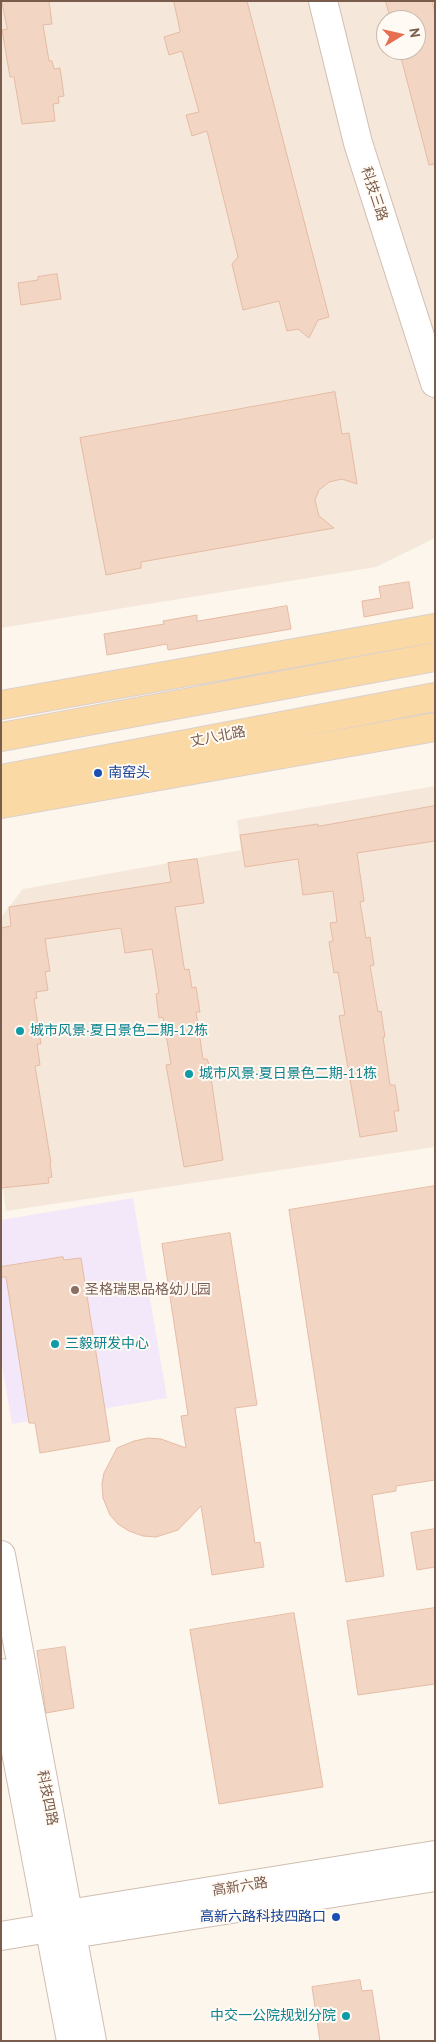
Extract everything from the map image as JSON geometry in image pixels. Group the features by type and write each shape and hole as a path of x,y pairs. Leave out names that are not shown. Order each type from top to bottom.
{"main road":[{"path":"1,705 435,628"},
{"path":"1,737 435,658"},
{"name":"丈八北路","path":"1,779 435,697"},
{"path":"1,804 435,727"}],"street":[{"name":"科技三路","path":"323,1 358,143 435,383"},
{"name":"科技四路","path":"1,1555 63,1925 71,2041"},
{"name":"科技四路","path":"1,1673 92,2041"},
{"name":"高新六路","path":"1,1936 435,1855"},
{"name":"高新六路","path":"63,1925 435,1877"}],"shaded area":[{"path":"1,1 435,1 435,538 376,567 1,628"},
{"path":"435,786 435,1147 6,1211 1,1179 1,917 23,889 241,850 237,820"},
{"name":"圣格瑞思品格幼儿园","path":"133,1198 167,1398 12,1424 1,1360 1,1220"}],"building":[{"path":"2,1 49,1 52,24 43,25 49,61 52,61 54,69 60,68 64,96 58,97 59,103 53,104 55,121 22,124 14,77 10,77 2,30 7,29"},
{"path":"174,1 247,1 329,317 318,320 309,338 298,329 287,331 279,301 243,310 232,264 238,257 207,131 192,136 186,115 199,112 182,51 169,55 164,37 180,32"},
{"path":"386,1 432,1 435,12 435,164 429,165 402,60 426,60 426,10 388,10"},
{"path":"57,274 61,299 21,305 18,283 38,280 38,277"},
{"path":"335,392 342,434 349,433 357,484 342,479 329,482 319,490 315,500 319,516 334,528 141,562 141,568 106,575 80,438"},
{"path":"409,582 413,608 364,617 362,601 381,598 379,587"},
{"path":"287,606 291,629 168,650 167,644 107,655 104,634 164,624 163,621 197,615 197,621"},
{"path":"435,806 435,841 357,853 364,901 360,902 366,938 370,937 374,965 370,966 378,1012 381,1011 390,1085 395,1085 399,1111 394,1111 397,1131 360,1137 339,1016 345,1015 338,972 334,973 329,942 333,941 330,923 337,922 333,891 303,895 298,859 245,867 240,835 318,824 318,826"},
{"path":"197,859 204,903 175,907 184,967 185,970 189,969 192,988 196,987 200,1012 196,1012 203,1059 207,1059 209,1064 223,1160 184,1167 166,1065 171,1064 163,1017 159,1018 156,994 159,993 152,949 125,953 121,928 45,939 50,971 45,972 48,990 36,992 37,998 34,999 41,1044 37,1044 40,1065 35,1066 52,1177 48,1178 49,1183 1,1188 1,928 11,926 9,907 171,882 168,863"},
{"path":"435,1186 435,1480 396,1486 396,1491 372,1495 384,1576 346,1582 289,1210"},
{"path":"230,1233 257,1405 235,1408 255,1543 260,1542 264,1567 212,1575 201,1506 178,1530 156,1537 143,1536 129,1531 118,1524 110,1515 103,1498 102,1484 104,1473 117,1448 148,1438 161,1439 186,1448 181,1416 188,1415 162,1244"},
{"name":"三毅研发中心","path":"63,1257 64,1260 81,1258 110,1441 40,1453 35,1423 29,1423 6,1277 1,1277 1,1267"},
{"path":"435,1529 435,1567 417,1570 411,1533"},
{"path":"435,1608 435,1684 358,1695 347,1621"},
{"path":"294,1613 323,1787 219,1804 190,1630"},
{"path":"65,1647 74,1708 46,1713 37,1651"},
{"name":"中交一公院规划分院","path":"360,1980 362,1991 372,1990 380,2041 320,2041 312,1987"}],"place":[{"name":"南窑头","path":"98,773"},
{"name":"城市风景·夏日景色二期-12栋","path":"20,1031"},
{"name":"城市风景·夏日景色二期-11栋","path":"189,1074"},
{"name":"圣格瑞思品格幼儿园","path":"75,1290"},
{"name":"三毅研发中心","path":"55,1344"},
{"name":"高新六路科技四路口","path":"336,1917"},
{"name":"中交一公院规划分院","path":"346,2016"}]}
